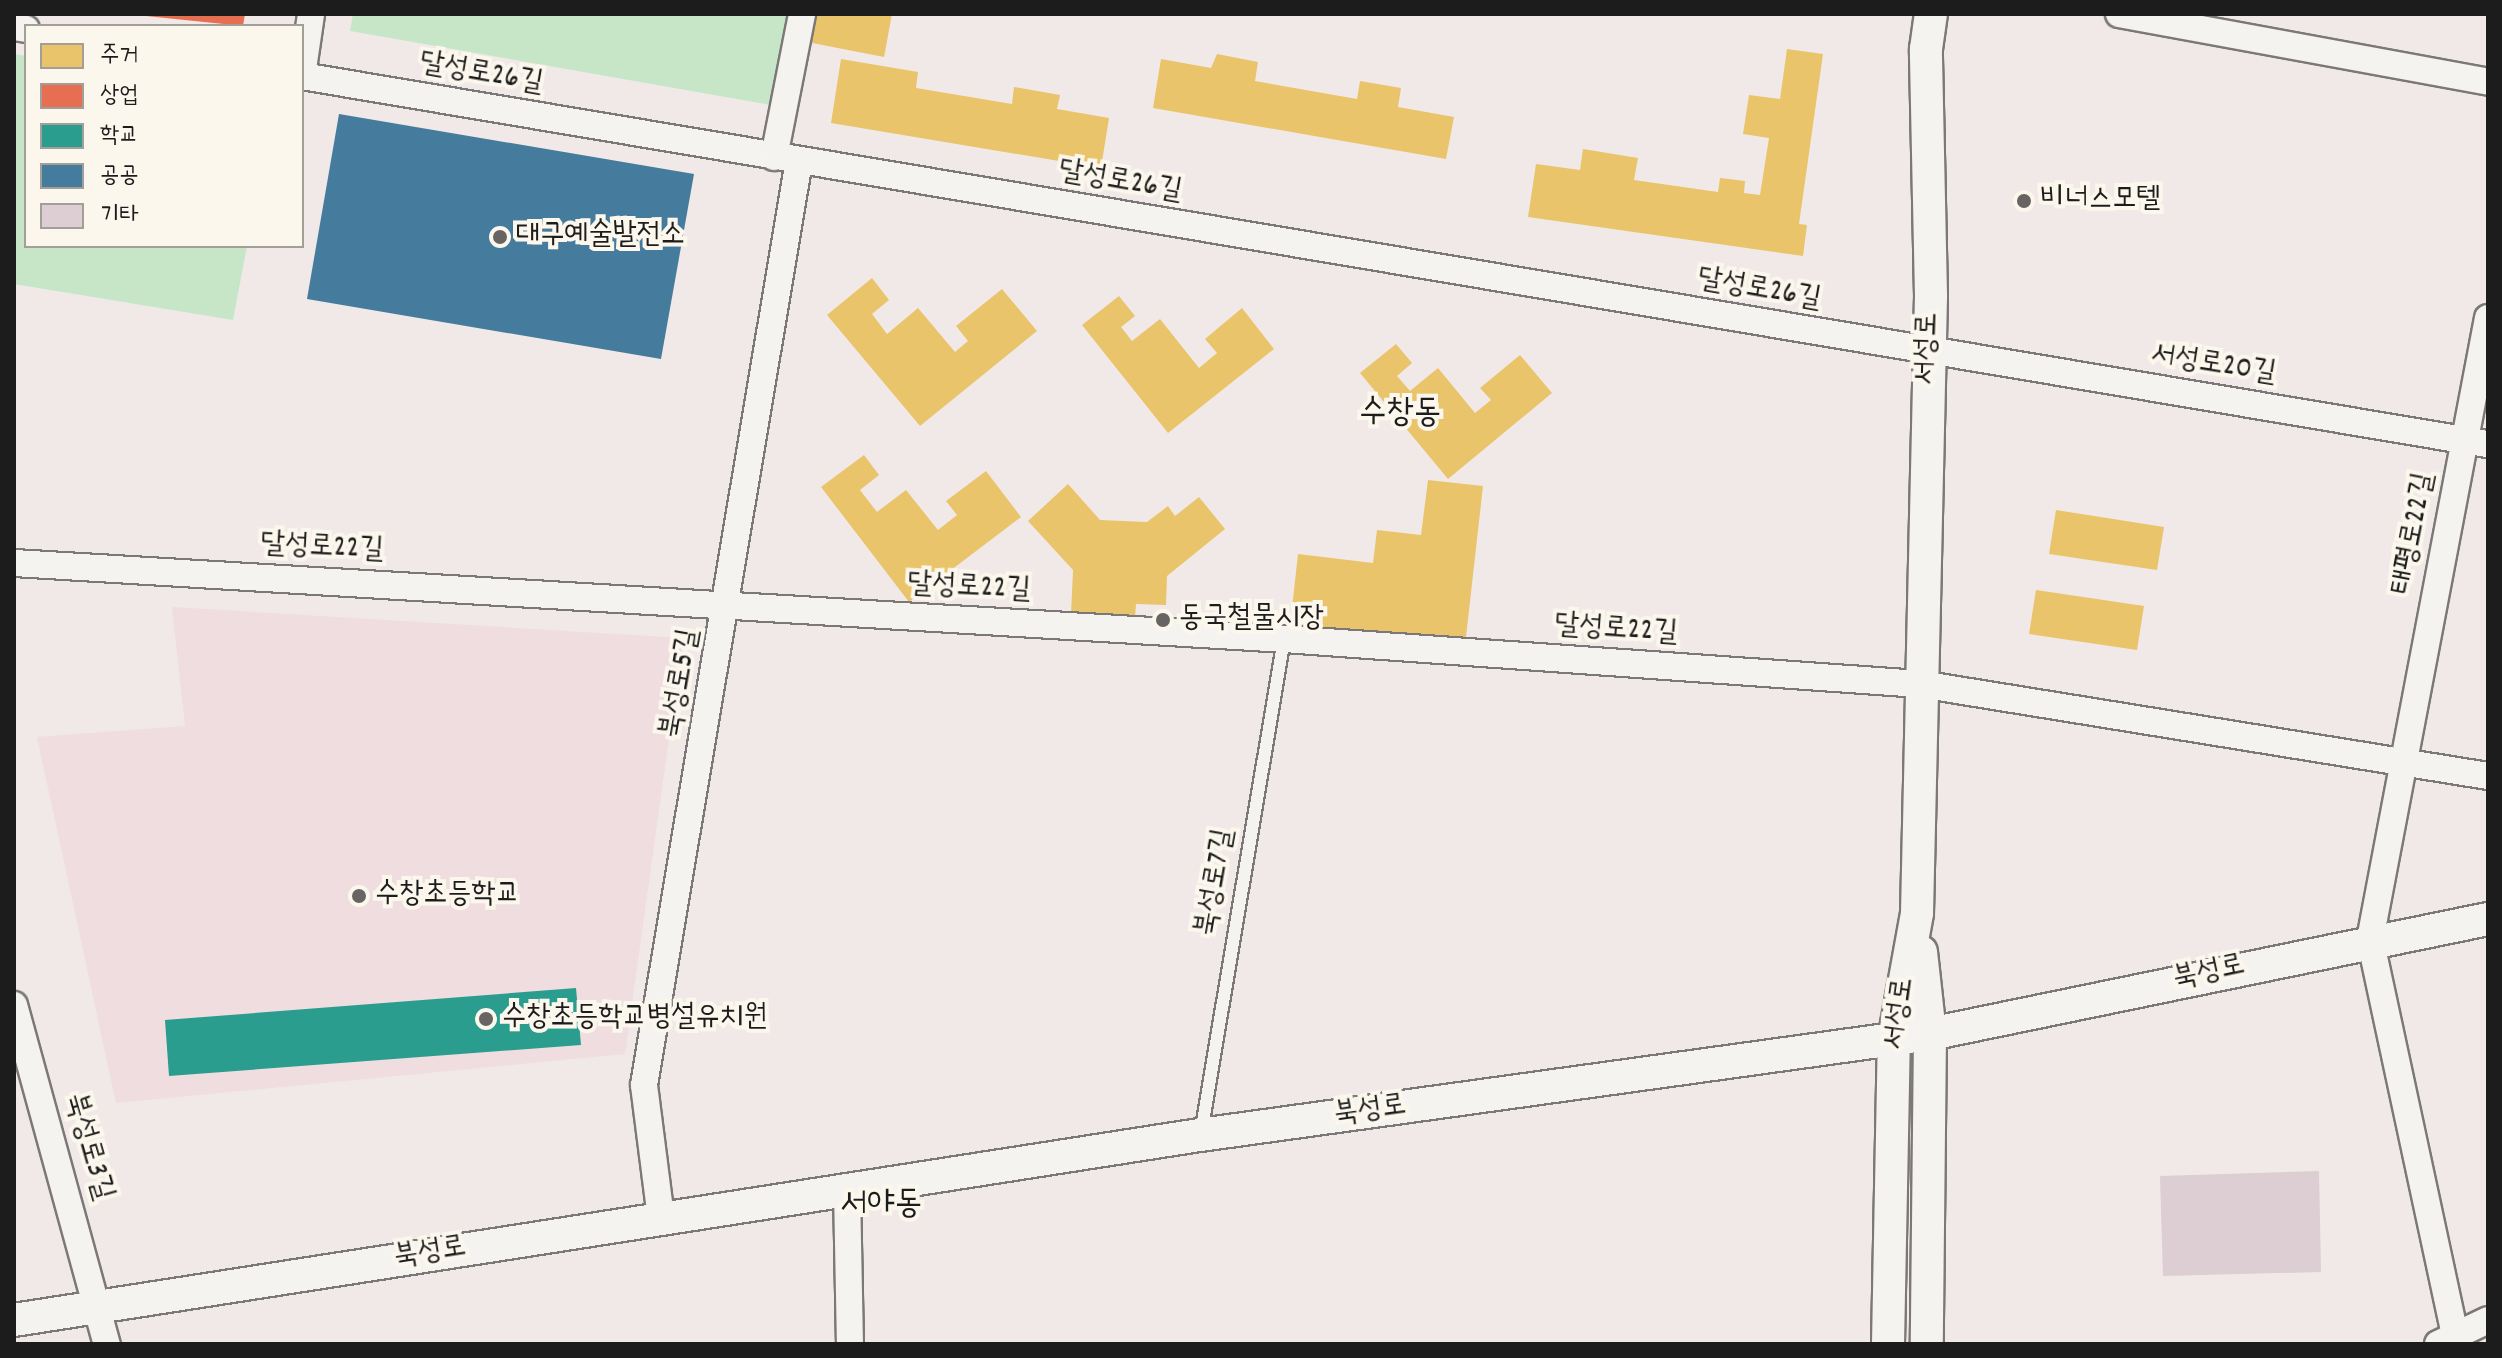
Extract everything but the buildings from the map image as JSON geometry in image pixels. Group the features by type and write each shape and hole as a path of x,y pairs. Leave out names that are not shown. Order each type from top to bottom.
{"street":[{"path":"304,62 311,14"},
{"name":"북성로5길","path":"661,1218 644,1085 728,606 802,14"},
{"name":"서성로","path":"1927,1344 1930,1034 1917,913 1927,352 1926,49 1931,14"},
{"path":"2119,14 2488,82"},
{"name":"달성로26길","path":"304,76 1927,352"},
{"name":"태평로22길","path":"2370,940 2404,761 2476,442 2488,318"},
{"name":"서성로20길","path":"1927,352 2476,442"},
{"name":"달성로22길","path":"14,563 1284,639 1920,684"},
{"path":"1920,684 2488,776"},
{"name":"서성로","path":"1888,1344 1894,1040 1917,913"},
{"name":"북성로","path":"14,1320 1200,1135 1894,1040 2370,940 2488,919"},
{"path":"2370,940 2447,1339 2488,1320"},
{"name":"북성로3길","path":"14,1005 107,1344"},
{"path":"847,1190 850,1344"}],"lane":[{"name":"북성로7길","path":"1200,1135 1284,639"}],"shaded area":[{"name":"수창초등학교","path":"172,607 683,638 625,1054 116,1103 37,737 185,726"}],"green space":[{"path":"353,14 788,14 771,105 350,31"},
{"path":"14,54 24,56 24,248 247,248 233,320 14,284"}],"place":[{"name":"비너스모텔","path":"2024,201"},
{"name":"대구예술발전소","path":"500,237"},
{"name":"동국철물시장","path":"1163,620"},
{"name":"수창초등학교","path":"359,896"},
{"name":"수창초등학교병설유치원","path":"486,1019"}],"district":[{"name":"수창동","path":"1400,415"},
{"name":"서야동","path":"881,1206"}]}
